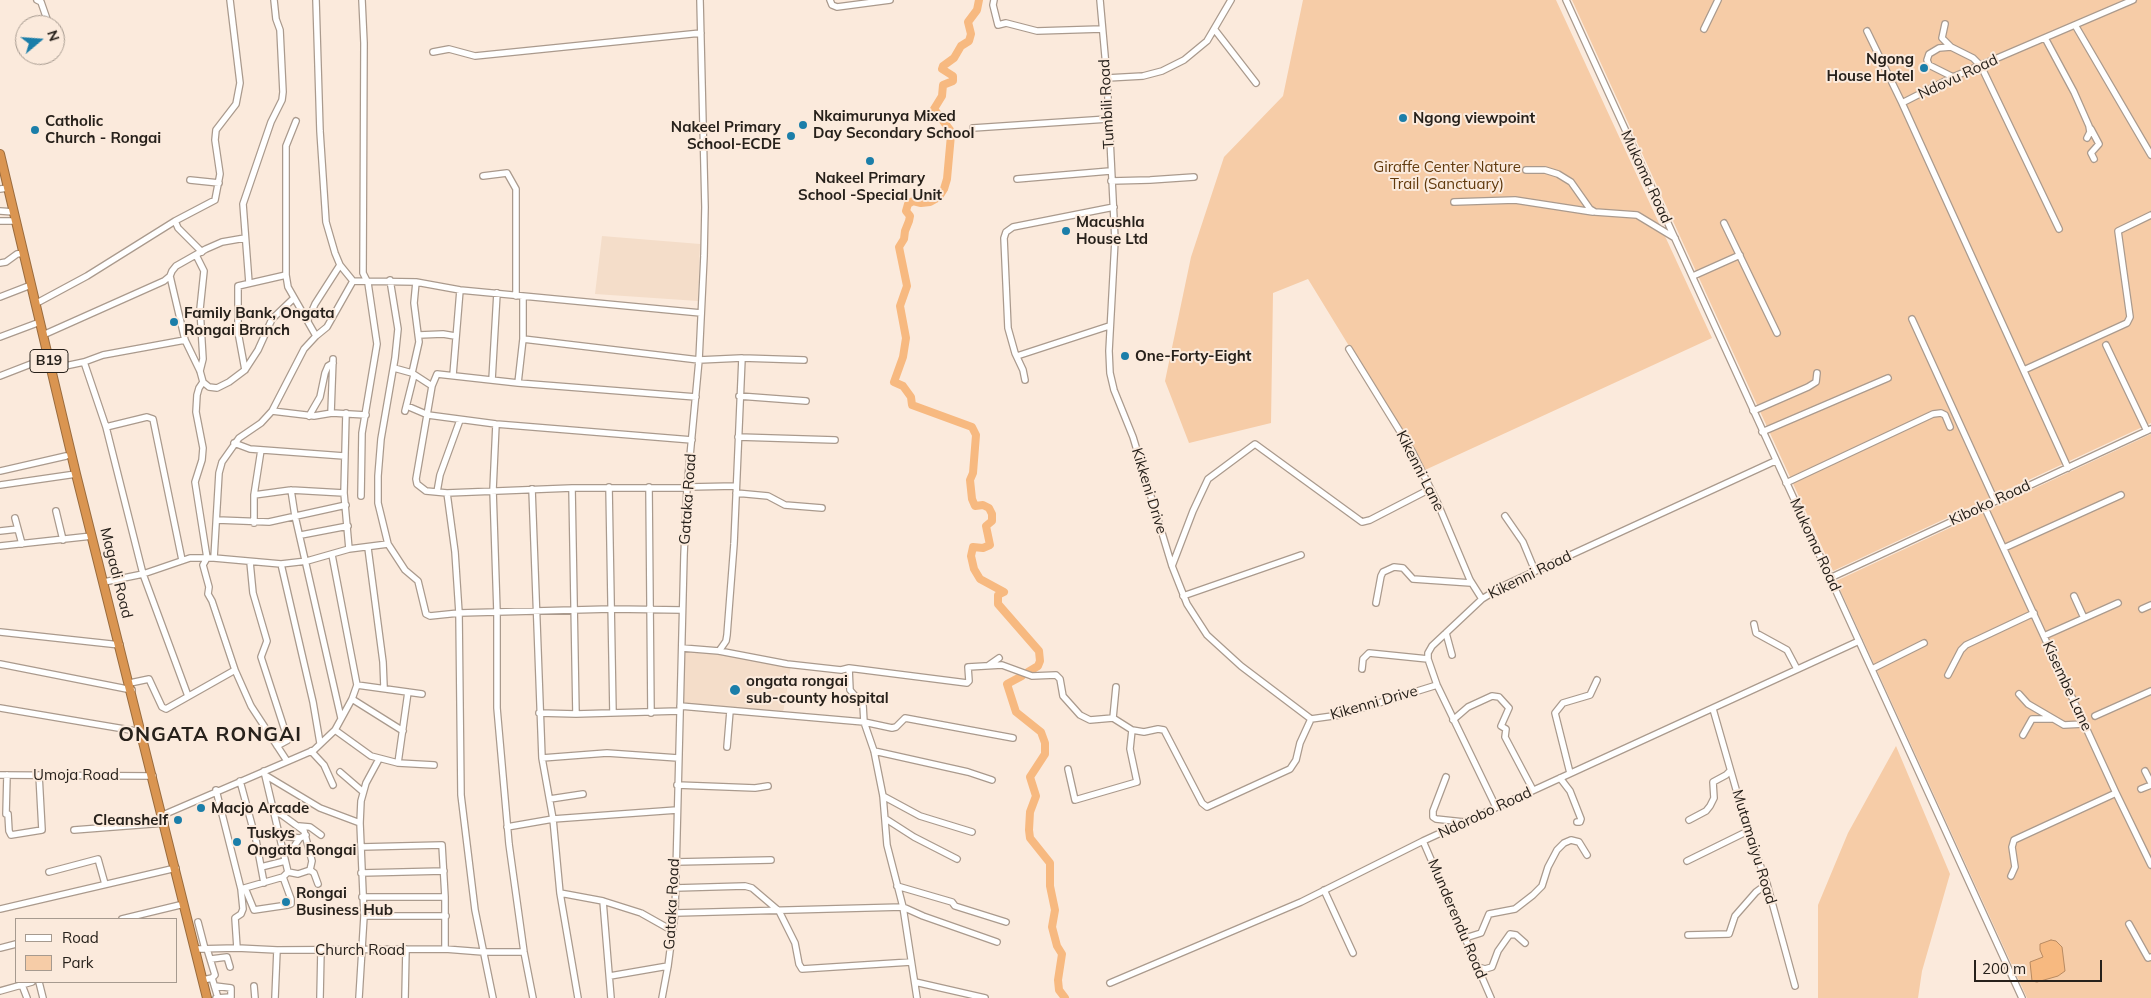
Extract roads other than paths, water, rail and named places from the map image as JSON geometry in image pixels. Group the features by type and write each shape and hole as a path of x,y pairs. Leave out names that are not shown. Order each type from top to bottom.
{"highway":[{"name":"Magadi Road","path":"0,154 4,188 24,253 76,474 131,687 207,998"}],"street":[{"path":"37,0 41,2 46,15"},
{"path":"35,304 87,276 175,221 213,202 217,193 220,174 216,130 236,104 240,83 230,0"},
{"path":"249,283 243,204 271,122 282,100 283,92 280,30 276,19 274,0"},
{"path":"316,0 320,130 326,222 340,265 353,281 368,283 390,280 416,282 460,290 701,313"},
{"path":"361,496 362,433 377,344 368,283 363,273 362,263 364,224 364,43 362,0"},
{"name":"Gataka Road","path":"662,998 675,913 674,862 687,487 699,360 701,313 705,207 700,0"},
{"path":"830,0 832,5 837,7 890,0"},
{"path":"994,0 993,5 998,25 1006,23 1038,31 1102,30"},
{"name":"Tumbili Road","path":"1100,0 1107,78 1110,171 1114,208"},
{"path":"1107,78 1143,76 1162,71 1184,60 1207,41 1232,0"},
{"name":"Mukoma Road","path":"1566,0 2022,998"},
{"path":"1704,29 1718,0"},
{"name":"Ndovu Road","path":"2068,468 1902,103 1953,77 2133,0"},
{"path":"1945,24 1942,38 1951,48 1973,58 1980,66 2059,229"},
{"path":"2075,25 2151,155"},
{"path":"1215,30 1256,84"},
{"path":"1867,31 1902,103"},
{"path":"433,52 444,48 475,56 701,34"},
{"path":"2045,38 2099,144 2092,153 2094,159"},
{"path":"1951,48 1935,50 1929,54 1927,60 1932,67 1953,77"},
{"path":"973,128 1108,119"},
{"path":"296,121 286,146 286,275 288,287 316,336"},
{"path":"2087,138 2091,129"},
{"path":"2144,144 2151,141"},
{"path":"1526,170 1545,170 1565,178 1571,182 1586,204 1595,212"},
{"path":"1017,179 1110,171"},
{"path":"483,176 507,173 516,189 516,296"},
{"path":"1111,181 1194,177"},
{"path":"190,180 219,183"},
{"path":"1454,202 1515,200 1595,212 1637,215 1675,239"},
{"path":"1025,380 1008,328 1004,238 1006,232 1014,227 1114,208"},
{"name":"Kikkeni Drive","path":"1114,208 1115,264 1109,326 1110,374 1114,390 1133,437 1183,596 1207,634 1241,666 1311,719"},
{"path":"0,211 14,217"},
{"path":"2024,370 2127,323 2130,317 2118,233 2120,229 2151,215"},
{"path":"1,222 14,217"},
{"path":"175,221 178,228 199,253 204,271 200,309 203,359 200,370"},
{"path":"1724,223 1777,333"},
{"path":"43,335 164,281 170,276 174,267 199,253 222,242 245,238"},
{"path":"0,263 6,262 17,254 24,253"},
{"path":"1692,276 1740,255"},
{"path":"308,320 315,304 340,265"},
{"path":"245,370 238,332 238,286 286,275"},
{"path":"170,276 185,340 200,370 203,382 209,387 217,388 245,370 258,350 272,319 294,298"},
{"path":"390,280 398,329 394,368 384,413 378,476 378,502 388,544 405,570 418,581 426,614 430,616 459,612 536,612 610,609 682,610"},
{"path":"214,558 219,472 222,462 234,443 243,434 261,423 272,411 296,363 316,336 327,327 353,281"},
{"path":"416,282 414,303 419,335 418,354 406,409 460,420 496,424 692,440"},
{"path":"0,297 31,285"},
{"path":"453,375 460,290"},
{"path":"492,380 497,293"},
{"path":"518,383 523,339 522,296"},
{"path":"1912,319 1995,501"},
{"path":"0,337 40,322"},
{"path":"1017,356 1109,326"},
{"path":"419,335 443,334 455,336"},
{"path":"523,339 699,360 742,358 804,360"},
{"path":"51,369 84,362 103,354 185,340"},
{"path":"2106,345 2149,430"},
{"name":"Kikenni Lane","path":"1349,349 1408,444 1471,583 1482,600"},
{"path":"0,376 49,357"},
{"path":"719,652 726,641 727,634 742,358"},
{"path":"309,416 320,397 328,366 333,361 331,413"},
{"path":"84,362 106,427 143,574 188,696"},
{"path":"394,368 413,374 432,386"},
{"path":"1753,411 1808,387 1816,382 1817,373"},
{"path":"696,397 518,383 437,374 432,386 416,479 421,488 448,493 609,487 736,486"},
{"path":"1762,432 1888,378"},
{"path":"203,382 198,388 196,412 203,448 202,460 195,482 207,558 203,565 209,587 208,594 235,670 259,720 287,761"},
{"path":"739,396 806,401"},
{"path":"272,411 309,416 331,413 366,415"},
{"path":"346,413 344,493 349,549"},
{"path":"1786,483 1933,414 1941,413 1945,415 1950,427"},
{"path":"106,427 147,417 153,419 182,560"},
{"path":"437,492 440,475 460,420"},
{"path":"496,424 492,490 497,612 497,708 507,827 524,952 533,998"},
{"name":"Kiboko Road","path":"1830,578 2149,430"},
{"path":"738,437 835,440"},
{"path":"234,443 261,450 344,456"},
{"path":"1172,566 1192,511 1208,479 1254,444 1362,522 1370,520 1430,489"},
{"path":"254,523 254,495 261,450"},
{"path":"0,471 66,456"},
{"name":"Kikenni Road","path":"1428,659 1429,650 1446,633 1482,600 1503,586 1775,461"},
{"path":"0,485 76,474"},
{"path":"609,487 613,713"},
{"path":"649,487 651,713"},
{"path":"572,488 576,714"},
{"path":"532,489 542,758 554,819 560,893 578,998"},
{"path":"254,495 291,490 344,493"},
{"path":"291,490 341,718"},
{"path":"448,493 455,552 459,612 461,795 475,910 493,998"},
{"path":"736,493 768,496 785,505 822,508"},
{"path":"2004,548 2121,496"},
{"path":"217,520 254,523 346,505"},
{"name":"Kisembe Lane","path":"1984,506 2151,865"},
{"path":"56,511 63,540"},
{"path":"1505,516 1523,542 1535,571"},
{"path":"15,518 22,544"},
{"path":"301,535 348,526"},
{"path":"0,531 18,529"},
{"path":"0,546 92,536"},
{"path":"104,582 143,574 182,560 214,558 281,564 307,561 349,549 388,544"},
{"path":"368,548 383,662 384,688"},
{"path":"163,815 216,790 265,773 311,751 335,730 352,699 357,685 332,555"},
{"path":"1183,596 1301,555"},
{"path":"250,562 253,593 267,641 261,657 288,740 278,746"},
{"path":"281,564 313,702 320,743"},
{"path":"1376,603 1380,576 1383,572 1394,567 1403,568 1413,578 1471,583"},
{"path":"2074,596 2084,618"},
{"path":"2044,636 2118,604"},
{"path":"2142,609 2151,605"},
{"path":"1948,675 1961,650 1966,645 2034,613"},
{"path":"1754,624 1756,633 1787,650 1797,669"},
{"path":"0,632 120,644"},
{"path":"1446,633 1452,655"},
{"name":"Ndorobo Road","path":"1110,983 1324,890 1496,807 1859,641"},
{"path":"1872,669 1924,643"},
{"path":"682,648 832,669 841,670 849,668 967,684 969,681 967,667 972,666 1007,666 1032,676 1056,674 1060,679 1063,696 1080,715 1090,720 1113,718 1132,730 1144,732 1158,729 1164,730 1202,803 1207,807 1290,769 1296,760 1300,743 1311,719"},
{"path":"1362,669 1363,659 1369,653 1428,659 1437,686 1496,807"},
{"path":"989,665 999,658"},
{"path":"0,664 131,687 149,679 164,709 235,670"},
{"path":"849,668 850,690 863,705 864,722 874,751 883,796 887,845 903,907 917,998"},
{"path":"1570,773 1555,713 1563,703 1590,695 1597,680"},
{"path":"357,685 422,694"},
{"name":"Kikenni Drive","path":"1311,719 1340,715 1437,686"},
{"path":"1113,718 1116,687"},
{"path":"2095,716 2151,691"},
{"path":"398,764 408,692"},
{"path":"2019,694 2028,704 2055,720 2066,725 2084,724"},
{"path":"1453,720 1468,708 1492,696 1499,697 1509,708 1501,726 1506,729 1505,737 1533,790"},
{"path":"352,699 404,730"},
{"path":"0,708 142,732"},
{"path":"539,713 651,713 679,708 864,722 892,728 896,728 901,720 905,718 1013,738"},
{"name":"Mutamaiyu Road","path":"1712,708 1748,831 1767,884 1795,986"},
{"path":"727,747 730,711"},
{"path":"2023,735 2032,719 2055,720"},
{"path":"335,730 356,746 379,759 398,764 434,765"},
{"path":"1068,769 1075,800 1137,782 1130,749 1132,730"},
{"path":"311,751 324,765 333,785"},
{"path":"874,751 968,772 992,780"},
{"path":"542,758 593,753 678,758"},
{"path":"359,998 364,916 360,823 362,791 379,759"},
{"path":"1689,820 1706,811 1714,798 1713,782 1730,771"},
{"path":"2141,789 2151,784 2145,771"},
{"path":"340,772 362,791"},
{"path":"216,790 243,888 254,910 291,904 280,836 265,773"},
{"path":"265,773 320,808 360,823"},
{"path":"3,775 3,814 8,814 11,835 42,830 39,775"},
{"name":"Umoja Road","path":"3,775 153,776"},
{"path":"1446,777 1433,811 1433,817 1436,819 1466,822"},
{"path":"1560,778 1569,789 1581,819 1580,822 1577,822"},
{"path":"240,781 256,840 264,882"},
{"path":"677,785 755,788 768,786"},
{"path":"2011,876 2014,866 2012,847 2014,840 2116,793"},
{"path":"550,799 583,794"},
{"path":"883,796 920,816 972,832"},
{"path":"507,827 554,819 677,810"},
{"path":"273,811 299,826 310,827 322,835"},
{"path":"886,819 914,837 957,859"},
{"path":"74,830 165,823"},
{"path":"299,826 312,862 310,870"},
{"path":"1688,861 1748,831"},
{"path":"280,836 303,837"},
{"path":"283,852 292,849 303,837"},
{"path":"1465,938 1480,933 1489,914 1515,909 1533,895 1542,886 1548,867 1557,850 1564,843 1572,840 1578,842 1587,855"},
{"name":"Munderendu Road","path":"1424,841 1491,998"},
{"path":"361,847 440,844 444,847 445,949"},
{"path":"49,872 98,859 105,884"},
{"path":"674,862 771,860"},
{"path":"260,867 285,862"},
{"path":"0,909 176,868"},
{"path":"243,888 286,874 298,874 310,870"},
{"path":"310,870 314,873 318,884"},
{"path":"361,873 444,871"},
{"path":"1688,935 1729,934 1735,916 1756,892 1767,884"},
{"path":"675,888 744,886 752,888 779,911 792,935 802,969 911,962"},
{"path":"897,886 952,902 955,906 1006,922"},
{"path":"237,948 235,918 241,914 243,888"},
{"path":"1324,890 1353,953"},
{"path":"560,893 603,901 641,913 673,931"},
{"path":"362,897 445,897"},
{"path":"603,901 611,998"},
{"path":"126,918 184,904"},
{"path":"675,913 903,907 997,942"},
{"path":"364,916 446,916"},
{"path":"198,922 211,959 215,975 212,978 214,986 217,998 232,998 231,988 214,986"},
{"path":"2129,924 2148,958 2151,957"},
{"path":"1478,967 1485,970 1492,968 1498,951 1510,934 1514,934 1524,943"},
{"path":"0,948 15,944"},
{"name":"Church Road","path":"196,949 445,949 483,952 524,952"},
{"path":"405,998 406,949"},
{"path":"274,998 277,950"},
{"path":"320,998 321,950"},
{"path":"211,959 226,957 230,967"},
{"path":"610,976 668,966"},
{"path":"203,980 212,978"},
{"path":"915,982 985,998"},
{"path":"0,991 29,983"},
{"path":"39,983 43,998"},
{"path":"22,985 27,998"},
{"path":"254,986 255,998"}],"waterway":[{"path":"979,0 977,10 968,22 971,34 969,41 961,46 954,58 943,66 942,69 953,76 953,81 943,85 942,96 934,109 950,130 951,135 947,179 944,189 939,197 930,202 921,203 913,201 908,204 906,211 910,216 904,239 899,247 907,286 900,306 906,338 903,357 894,382 903,386 911,397 912,405 972,427 976,435 973,473 970,480 972,499 975,506 983,505 989,508 992,514 992,521 986,526 990,545 983,548 973,547 971,556 974,569 980,579 1004,592 998,595 998,604 1039,651 1040,661 1038,666 1028,672"},
{"path":"1022,676 1007,684 1016,712 1041,732 1045,743 1045,754 1030,777 1036,796 1030,812 1029,830 1030,838 1050,863 1050,886 1055,910 1052,927 1057,946 1062,954 1058,980 1059,990 1065,998"}],"place":[{"name":"Ngong House Hotel","path":"1924,68"},
{"name":"Ngong viewpoint","path":"1403,118"},
{"name":"Nkaimurunya Mixed Day Secondary School","path":"803,125"},
{"name":"Catholic Church - Rongai","path":"35,130"},
{"name":"Nakeel Primary School-ECDE","path":"791,136"},
{"name":"Nakeel Primary School -Special Unit","path":"870,161"},
{"name":"Macushla House Ltd","path":"1066,231"},
{"name":"Family Bank, Ongata Rongai Branch","path":"174,322"},
{"name":"One-Forty-Eight","path":"1125,356"},
{"name":"ongata rongai sub-county hospital","path":"735,690"},
{"name":"Macjo Arcade","path":"201,808"},
{"name":"Cleanshelf","path":"178,820"},
{"name":"Tuskys Ongata Rongai","path":"237,842"},
{"name":"Rongai Business Hub","path":"286,902"}],"district":[{"name":"ONGATA RONGAI","path":"210,735"}],"park label":[{"name":"Giraffe Center Nature Trail (Sanctuary)","path":"1447,176"}]}
